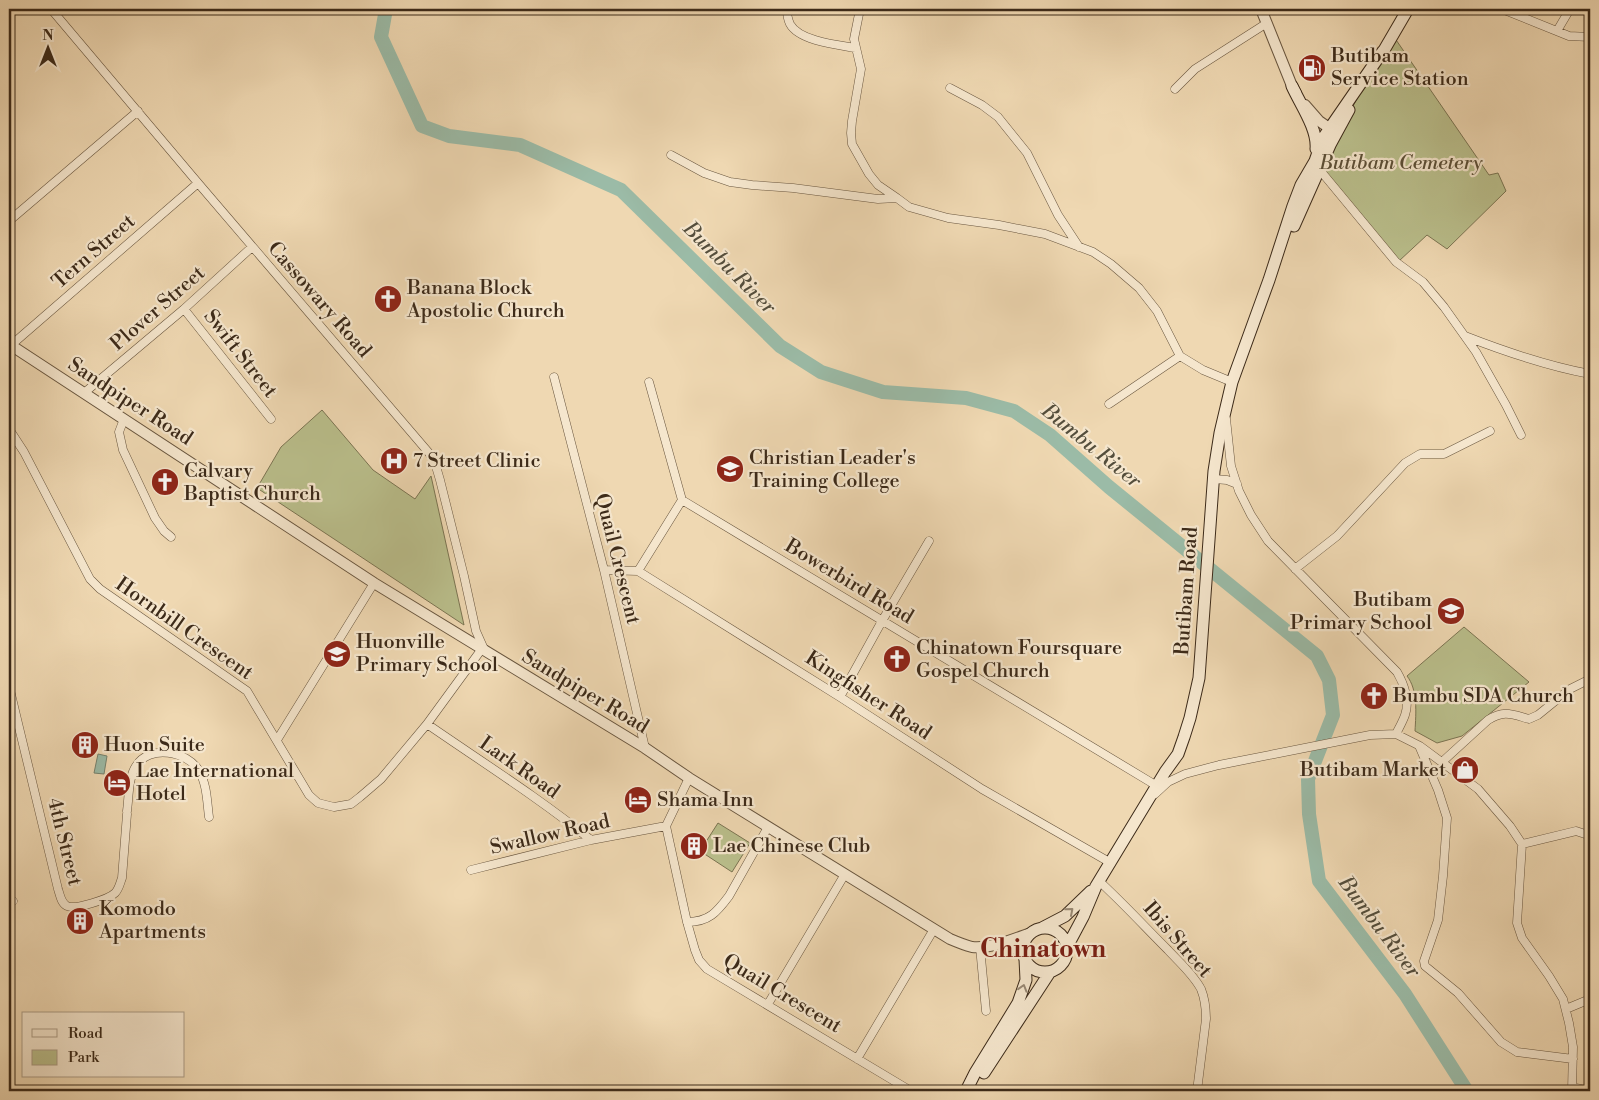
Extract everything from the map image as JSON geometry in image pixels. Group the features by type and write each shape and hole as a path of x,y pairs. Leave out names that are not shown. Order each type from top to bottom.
{"main road":[{"name":"Butibam Road","path":"1067,947 1083,917 1097,884 1178,754 1190,718 1199,678 1212,498 1225,409 1232,382 1296,199 1301,186 1317,165 1329,136 1408,9"},
{"path":"1292,86 1314,132 1317,143 1317,165"},
{"name":"Butibam Road","path":"1036,931 1065,916 1097,884"},
{"path":"966,1091 1018,1003 1026,980 1023,945 1036,931 1050,929 1058,932 1064,939 1067,947 1067,956 1062,965 1050,972 1034,970 1028,965 1024,956"},
{"path":"970,1091 1050,972"}],"street":[{"name":"Cassowary Road","path":"51,9 423,446 435,463 476,631 484,651"},
{"path":"787,9 790,24 794,30 810,39 856,48"},
{"path":"860,9 854,39 861,69 852,121 852,144 869,174 878,185 909,207 948,218 1045,234 1093,252 1111,264 1139,288 1157,310 1180,356 1203,370 1232,382"},
{"path":"1262,9 1292,86 1329,136"},
{"path":"1502,9 1569,36 1590,37"},
{"path":"1557,31 1570,9"},
{"path":"1176,89 1195,69 1267,24"},
{"path":"950,88 982,105 998,117 1027,153 1058,215 1079,247"},
{"path":"9,221 138,111"},
{"path":"671,155 704,173 730,182 878,199 897,198"},
{"path":"1317,165 1396,262 1432,291 1476,352 1521,435"},
{"name":"Tern Street","path":"10,345 198,183"},
{"name":"Plover Street","path":"84,393 184,309 252,247"},
{"name":"Swift Street","path":"184,309 271,419"},
{"path":"1465,336 1505,352 1590,374"},
{"name":"Sandpiper Road","path":"10,345 374,583 645,748 688,778 934,929 958,942 980,947 1001,943 1036,931"},
{"path":"1109,404 1180,356"},
{"name":"Quail Crescent","path":"554,378 604,570 645,748"},
{"path":"604,570 638,571 682,500 649,382"},
{"path":"1225,409 1231,466 1251,515 1268,541 1397,672 1404,682 1406,714 1396,734"},
{"path":"124,419 119,432 123,450 155,518 171,537"},
{"name":"Hornbill Crescent","path":"9,428 24,452 90,578 100,589 247,691 310,795 318,803 334,807 351,804 381,779 484,651"},
{"path":"1295,569 1337,536 1405,464 1420,454 1444,454 1490,431"},
{"path":"1214,479 1227,480 1237,484"},
{"name":"Bowerbird Road","path":"682,500 1157,786"},
{"path":"840,696 929,541"},
{"name":"Kingfisher Road","path":"638,571 840,696 982,789 1111,863"},
{"path":"277,740 374,583"},
{"path":"1442,762 1494,717 1506,712 1529,719 1538,715 1570,689 1590,679"},
{"name":"4th Street","path":"9,686 58,890 64,904 69,907 82,906 110,896 119,887 122,878 130,786 135,767 138,762 147,756 164,752 179,755 197,767 205,788 209,817"},
{"name":"Lark Road","path":"427,724 509,780 591,840"},
{"path":"1148,800 1168,782 1185,774 1219,765 1370,736 1396,734 1420,746 1478,789 1510,826 1522,844 1517,923 1522,938 1563,999 1573,1047 1572,1089 1589,1091"},
{"path":"1420,746 1447,818 1438,920 1424,961 1425,966 1458,993 1501,1042 1517,1052 1572,1059"},
{"path":"666,826 688,778"},
{"name":"Quail Crescent","path":"666,826 687,922 695,950 707,970 768,1004 911,1091"},
{"name":"Swallow Road","path":"471,870 591,840 666,826"},
{"path":"687,922 704,920 716,912 722,905 768,827"},
{"path":"1522,844 1576,831 1588,835 1590,838"},
{"path":"768,1004 845,874"},
{"name":"Ibis Street","path":"1097,884 1120,900 1190,973 1200,987 1204,997 1206,1019 1196,1091"},
{"path":"858,1059 934,929"},
{"path":"1001,943 1024,956"},
{"path":"980,947 986,1011"},
{"path":"1566,1009 1590,999"}],"green space":[{"name":"Butibam Cemetery","path":"1392,34 1489,175 1498,173 1506,191 1447,249 1427,235 1399,261 1319,169"},
{"path":"322,410 373,470 415,499 431,476 464,625 257,488 281,447"},
{"path":"1464,627 1529,682 1462,736 1437,743 1415,731 1415,695 1407,676"},
{"path":"718,823 750,843 732,872 700,851"}],"shaded area":[{"path":"98,754 107,756 104,774 94,773"}],"waterway":[{"name":"Bumbu River","path":"386,9 381,37 422,126 449,136 520,145 621,190 780,346 821,372 883,392 966,398 1014,411 1050,435 1109,487 1317,656 1329,680 1333,715 1308,779 1309,814 1319,881 1405,994 1467,1091"}],"place":[{"name":"Butibam Service Station","path":"1312,68"},
{"name":"Banana Block Apostolic Church","path":"388,299"},
{"name":"7 Street Clinic","path":"394,461"},
{"name":"Christian Leader's Training College","path":"730,469"},
{"name":"Calvary Baptist Church","path":"165,482"},
{"name":"Butibam Primary School","path":"1451,611"},
{"name":"Huonville Primary School","path":"337,654"},
{"name":"Chinatown Foursquare Gospel Church","path":"897,659"},
{"name":"Bumbu SDA Church","path":"1374,696"},
{"name":"Huon Suite","path":"85,745"},
{"name":"Butibam Market","path":"1465,770"},
{"name":"Lae International Hotel","path":"117,783"},
{"name":"Shama Inn","path":"638,800"},
{"name":"Lae Chinese Club","path":"694,846"},
{"name":"Komodo Apartments","path":"80,921"}],"district":[{"name":"Chinatown","path":"1043,949"}]}
